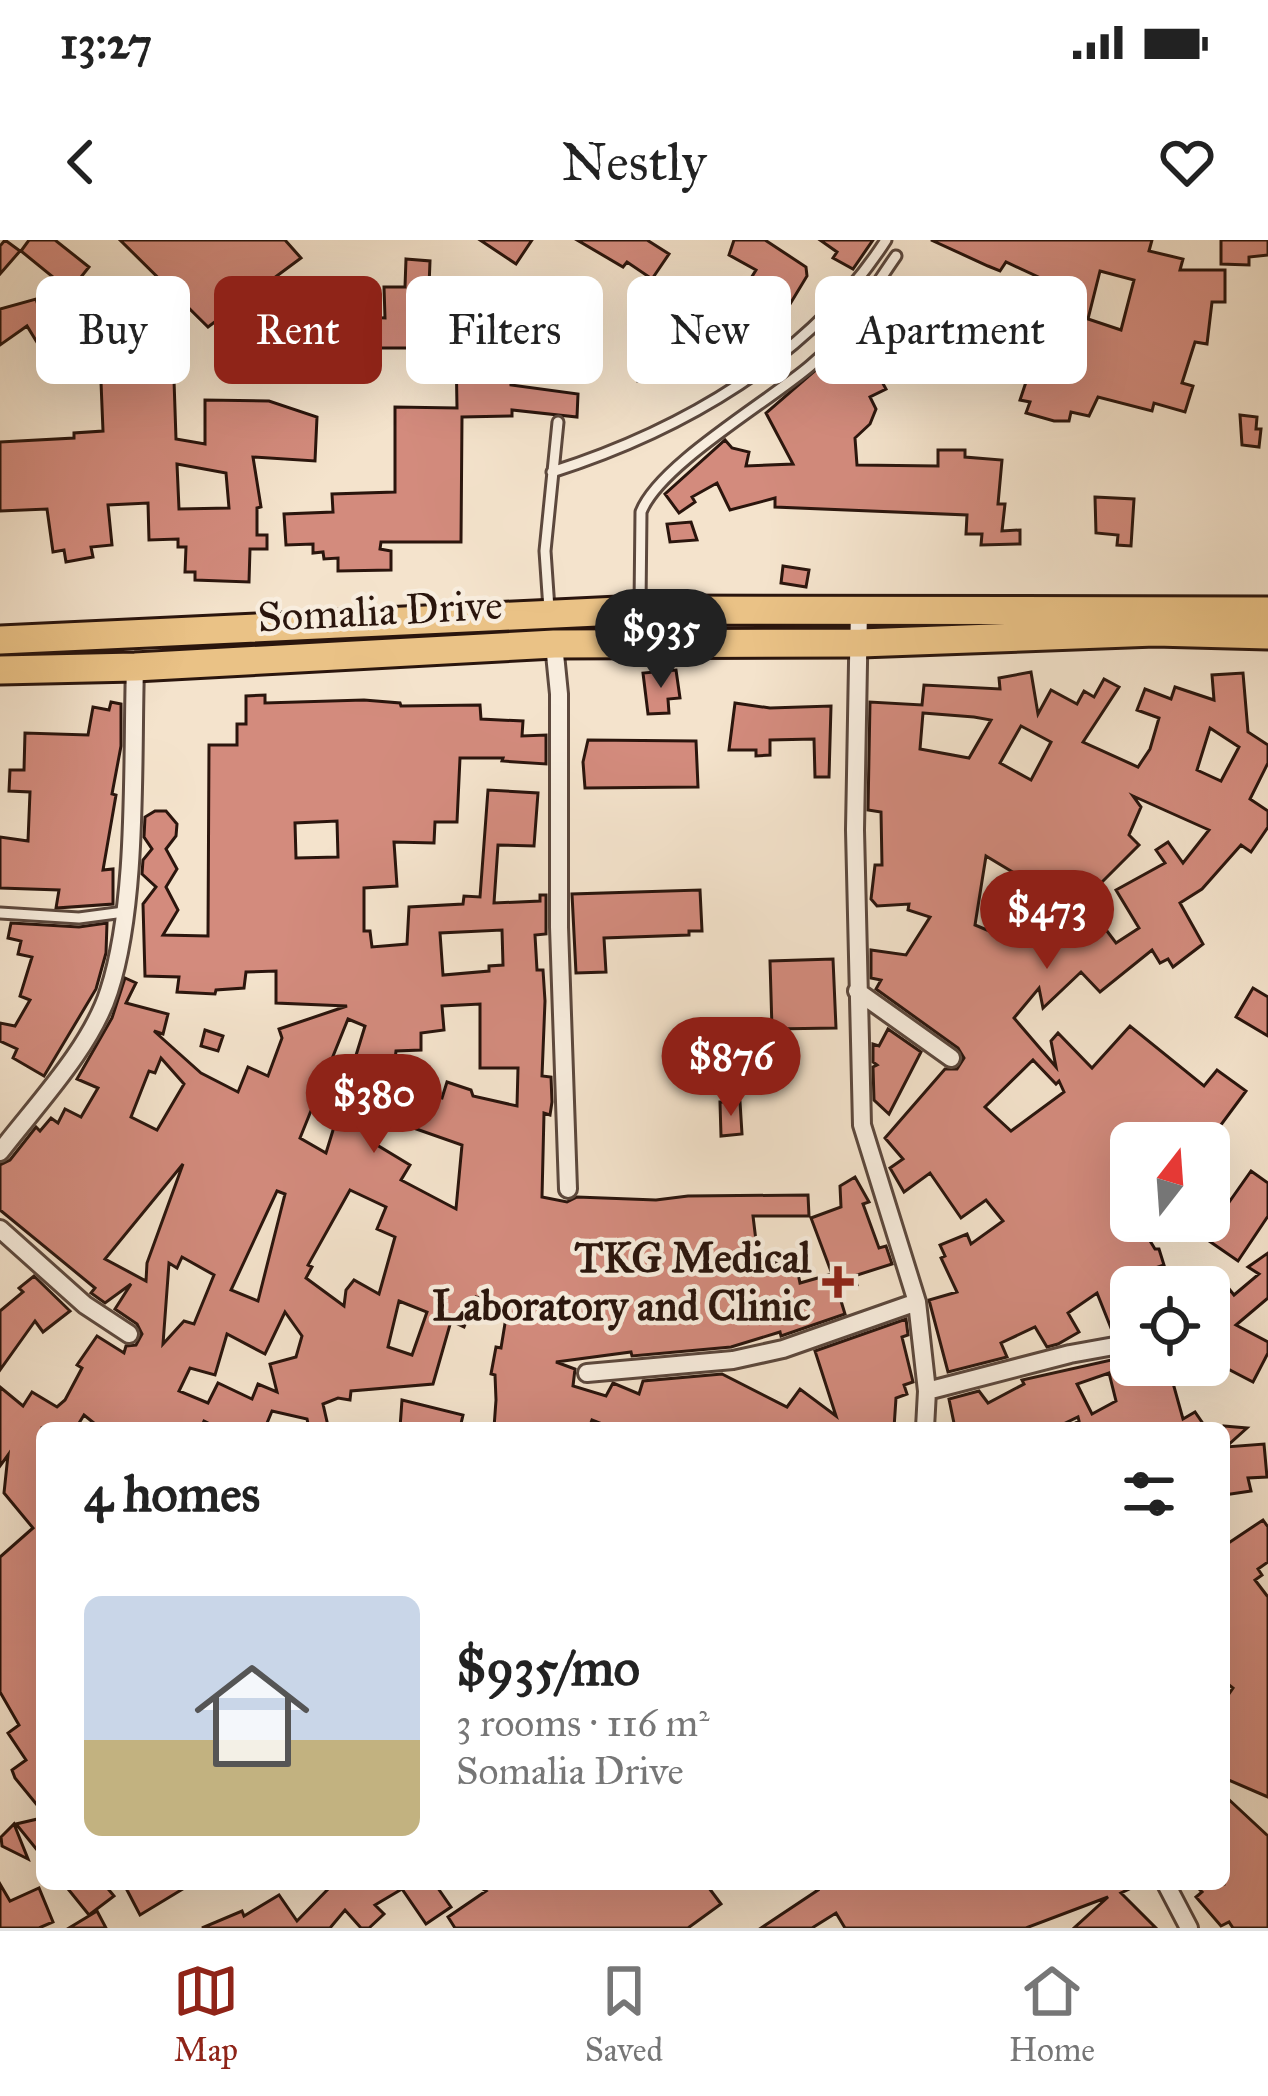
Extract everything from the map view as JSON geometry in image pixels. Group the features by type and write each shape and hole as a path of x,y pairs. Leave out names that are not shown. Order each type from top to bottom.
{"main road":[{"name":"Somalia Drive","path":"0,640 640,610 1268,611"},
{"name":"Somalia Drive","path":"0,670 554,644 861,643 1155,632 1268,635"},
{"path":"165,634 169,665"}],"street":[{"path":"859,608 855,830 862,1125 916,1302 927,1391 925,1422"},
{"path":"554,644 560,694 559,926 568,1189"},
{"path":"0,1152 73,1058 109,993 124,912 135,667"},
{"path":"857,991 951,1058"},
{"path":"0,1229 86,1305 129,1334"},
{"path":"587,1373 766,1353 916,1302"},
{"path":"927,1391 1110,1347"},
{"path":"1169,1890 1189,1928"}],"lane":[{"path":"552,472 648,438 743,384 862,278 886,240"},
{"path":"640,610 641,512 647,497 814,364 896,256"},
{"path":"554,644 545,551 558,422"},
{"path":"0,913 79,918 124,912"}],"building":[{"path":"5,240 20,251 0,274 0,246"},
{"path":"29,240 55,240 89,267 82,276 52,276 21,251"},
{"path":"120,240 285,240 301,258 277,276 214,276 214,323 208,327 190,309 190,276 156,276"},
{"path":"480,240 532,240 516,264"},
{"path":"577,240 647,240 669,254 654,276 627,262 623,267"},
{"path":"734,240 765,240 806,267 807,276 791,302 791,276 752,276 756,270 729,255"},
{"path":"820,240 873,240 853,269 833,258 837,252"},
{"path":"931,240 1152,240 1149,251 1183,259 1180,270 1225,270 1225,302 1212,302 1207,344 1195,342 1182,383 1193,386 1185,412 1154,403 1152,411 1098,397 1089,416 1071,412 1069,421 1026,413 1030,402 1020,400 1025,384 1087,384 1087,276 1036,276 1006,262 1000,271","holes":["1100,271 1134,280 1121,330 1088,319"]},
{"path":"1221,240 1268,240 1268,255 1249,257 1249,265 1221,264"},
{"path":"406,259 430,261 429,276 406,276 406,348 382,348 384,287 405,287"},
{"path":"36,299 36,341 27,326 0,345 0,309"},
{"path":"815,371 815,384 883,384 886,389 870,397 876,409 870,424 855,438 857,465 938,466 938,450 965,450 965,457 1002,460 998,504 1005,504 1002,531 1020,530 1020,544 981,545 982,534 966,534 967,515 775,507 775,498 730,510 717,483 692,497 695,502 679,513 665,494 725,440 732,448 749,452 746,466 793,464 766,413"},
{"path":"101,384 174,384 176,439 205,444 205,400 269,401 317,417 315,461 253,457 261,507 257,508 257,535 267,535 267,549 250,549 249,582 195,580 195,572 185,572 186,547 178,547 178,539 149,540 148,503 108,505 112,545 91,547 93,557 66,562 64,550 53,552 47,509 0,511 0,442 74,438 74,433 103,431","holes":["177,464 226,473 229,508 179,509"]},
{"path":"457,384 511,384 578,394 577,417 512,410 512,416 462,417 461,542 381,542 380,549 391,551 391,570 338,571 338,558 324,559 323,552 313,553 313,544 286,545 284,514 333,512 332,494 395,492 395,407 457,408"},
{"path":"1240,415 1257,417 1259,447 1242,445"},
{"path":"1095,497 1134,499 1131,546 1117,545 1118,535 1096,533"},
{"path":"691,522 697,540 670,542 667,524"},
{"path":"783,566 809,570 806,587 781,583"},
{"path":"676,670 680,698 668,699 669,713 648,714 643,673"},
{"path":"1031,672 1038,714 1051,690 1077,704 1084,691 1094,697 1104,679 1119,687 1083,742 1138,767 1150,749 1159,718 1137,710 1145,689 1171,699 1175,687 1214,700 1212,675 1243,673 1248,732 1268,745 1268,763 1250,799 1268,811 1268,827 1251,852 1241,845 1202,889 1180,903 1203,944 1173,967 1168,959 1160,963 1152,950 1100,992 1081,972 1043,1008 1039,988 1014,1018 1056,1067 1051,1041 1058,1033 1092,1068 1130,1026 1204,1086 1217,1070 1246,1091 1223,1122 1110,1122 1110,1242 1151,1242 1159,1249 1164,1265 1110,1266 1110,1326 1097,1293 1068,1313 1079,1332 1058,1344 1047,1347 1035,1327 1001,1343 1007,1357 948,1372 929,1300 957,1292 940,1245 967,1234 971,1244 1003,1221 986,1200 961,1218 930,1173 904,1192 890,1168 903,1159 885,1138 945,1069 957,1069 964,1058 958,1048 876,989 881,980 871,978 871,950 906,955 930,917 908,910 909,904 877,906 871,899 875,865 882,865 881,812 868,810 870,702 922,705 924,685 1000,689 999,678","holes":["923,713 974,717 991,720 969,758 920,749","1021,726 1051,742 1031,780 1000,763","1210,728 1239,747 1221,781 1197,770","1133,796 1209,830 1183,863 1168,842 1156,850 1165,863 1116,890 1139,928 1116,943 1088,906 1069,915 1139,845 1129,835 1141,807","986,856 1024,879 1006,938 975,925","1033,1060 1056,1084 1059,1081 1064,1092 1011,1131 985,1107"]},
{"path":"265,695 265,703 364,700 401,706 480,705 481,719 523,721 522,736 546,735 546,764 460,758 457,822 435,822 434,843 394,842 397,886 364,888 364,931 370,931 372,947 407,944 409,907 463,904 464,896 480,897 488,790 538,793 534,846 498,845 494,903 540,901 540,895 546,895 546,934 535,935 545,1001 542,1076 551,1077 552,1102 550,1115 544,1113 542,1197 567,1202 577,1197 656,1200 808,1195 809,1216 753,1216 759,1266 795,1259 800,1283 832,1274 811,1218 841,1207 840,1186 855,1177 869,1202 863,1204 879,1248 886,1246 892,1264 854,1276 857,1285 838,1291 845,1314 731,1347 556,1362 575,1369 573,1386 606,1396 613,1383 639,1394 643,1381 722,1374 787,1407 800,1389 836,1416 815,1351 906,1319 908,1335 902,1337 913,1382 904,1385 907,1394 896,1398 894,1422 494,1422 495,1375 491,1374 508,1305 476,1297 464,1327 451,1321 433,1384 351,1391 350,1400 338,1398 323,1404 327,1422 308,1422 272,1411 267,1422 93,1422 84,1415 80,1422 36,1422 36,1804 12,1770 26,1760 8,1733 19,1725 0,1692 0,1557 33,1528 4,1493 8,1455 0,1466 0,1387 23,1406 32,1392 57,1407 97,1336 124,1353 142,1334 137,1324 115,1309 131,1284 105,1303 91,1293 95,1288 0,1210 0,1165 10,1160 36,1127 40,1131 51,1118 58,1123 65,1109 81,1117 98,1088 77,1079 112,1018 125,978 136,983 126,1003 168,1014 163,1034 154,1031 201,1073 238,1092 248,1067 268,1076 282,1038 279,1029 347,1006 276,1003 276,971 246,972 244,988 216,990 215,994 177,992 179,977 145,976 143,904 156,887 142,874 143,860 152,849 144,837 145,817 166,811 177,824 176,836 166,849 177,869 166,887 178,910 163,935 208,936 209,745 237,745 237,724 246,724 246,696","holes":["337,821 338,857 296,858 295,823","502,930 503,965 489,966 489,971 443,975 440,933","480,1004 480,1068 518,1068 517,1106 473,1096 471,1090 447,1082 442,1098 392,1086 396,1051 421,1050 421,1033 444,1030 442,1006","348,1019 365,1026 326,1153 300,1138","161,1058 184,1084 157,1130 131,1117 149,1071 155,1073","385,1118 462,1145 456,1209 401,1180 410,1165 377,1145","183,1164 147,1263 146,1281 105,1259","350,1190 386,1207 377,1229 395,1237 379,1294 354,1280 346,1290 344,1306 306,1278 312,1267 308,1265","277,1191 285,1194 258,1301 231,1290","182,1257 214,1275 194,1324 184,1321 163,1344 169,1263 177,1268","399,1301 427,1312 412,1355 388,1347","285,1312 302,1336 296,1357 270,1364 277,1392 258,1384 252,1399 218,1383 208,1403 179,1391 190,1368 215,1375 227,1334 265,1354"]},
{"path":"111,702 121,704 121,746 112,794 116,795 103,870 113,869 113,904 56,908 59,890 0,888 0,837 28,841 30,792 9,791 10,770 24,770 25,733 88,735 93,707 109,710"},
{"path":"735,703 770,708 831,706 829,777 815,777 814,739 770,740 770,755 729,750"},
{"path":"588,740 696,741 698,787 585,788 583,762"},
{"path":"700,890 702,931 604,938 606,972 576,973 572,894"},
{"path":"11,923 79,927 107,923 106,953 96,989 44,1076 13,1058 17,1049 0,1041 0,1023 15,1026 30,1000 20,996 32,957 18,954 21,941 8,938"},
{"path":"833,959 836,1028 772,1029 770,961"},
{"path":"1253,988 1268,997 1268,1036 1236,1017"},
{"path":"888,1029 921,1052 889,1114 874,1100 873,1067 877,1065 873,1044 879,1046"},
{"path":"205,1030 223,1036 218,1051 201,1046"},
{"path":"720,1102 740,1102 742,1134 721,1136"},
{"path":"1251,1171 1268,1183 1268,1216 1238,1261 1211,1242 1230,1242 1230,1201"},
{"path":"1268,1253 1268,1298 1236,1325 1268,1342 1268,1353 1253,1382 1230,1370 1230,1290 1234,1295 1259,1274 1248,1267"},
{"path":"34,1276 70,1311 43,1332 35,1321 0,1370 0,1311"},
{"path":"1110,1360 1110,1377 1109,1373 1077,1384 1092,1414 1116,1401 1112,1386 1174,1386 1183,1419 1195,1412 1202,1422 1077,1422 1078,1417 1068,1422 954,1422 949,1399 979,1391 988,1403 1024,1384 1022,1380"},
{"path":"402,1400 463,1415 461,1422 400,1422"},
{"path":"1230,1427 1247,1428 1230,1443"},
{"path":"1264,1444 1267,1477 1248,1478 1251,1491 1230,1494 1230,1447"},
{"path":"1263,1520 1268,1527 1268,1562 1258,1569 1262,1575 1255,1580 1268,1597 1268,1797 1230,1781 1230,1542"},
{"path":"1230,1801 1268,1836 1268,1928 1233,1928 1229,1922 1221,1926 1196,1897 1202,1892 1230,1890"},
{"path":"36,1819 36,1849 16,1824"},
{"path":"14,1824 28,1859 2,1846 1,1837"},
{"path":"0,1884 10,1901 40,1890 53,1922 39,1928 0,1928"},
{"path":"69,1890 109,1890 114,1896 89,1915"},
{"path":"127,1890 181,1890 140,1915"},
{"path":"327,1890 400,1890 375,1905 384,1914 369,1928 361,1928 345,1910 330,1928 202,1928 242,1911 244,1916 279,1895 297,1921"},
{"path":"403,1890 439,1890 451,1907 426,1924"},
{"path":"710,1890 721,1904 688,1928 455,1928 448,1917 486,1891"},
{"path":"818,1890 1127,1890 1121,1893 1156,1928 1074,1928 1108,1897 1026,1928 845,1928 836,1913 812,1928 761,1928"},
{"path":"97,1911 106,1928 69,1928"}],"place":[{"name":"TKG Medical Laboratory and Clinic","path":"838,1282"}]}
